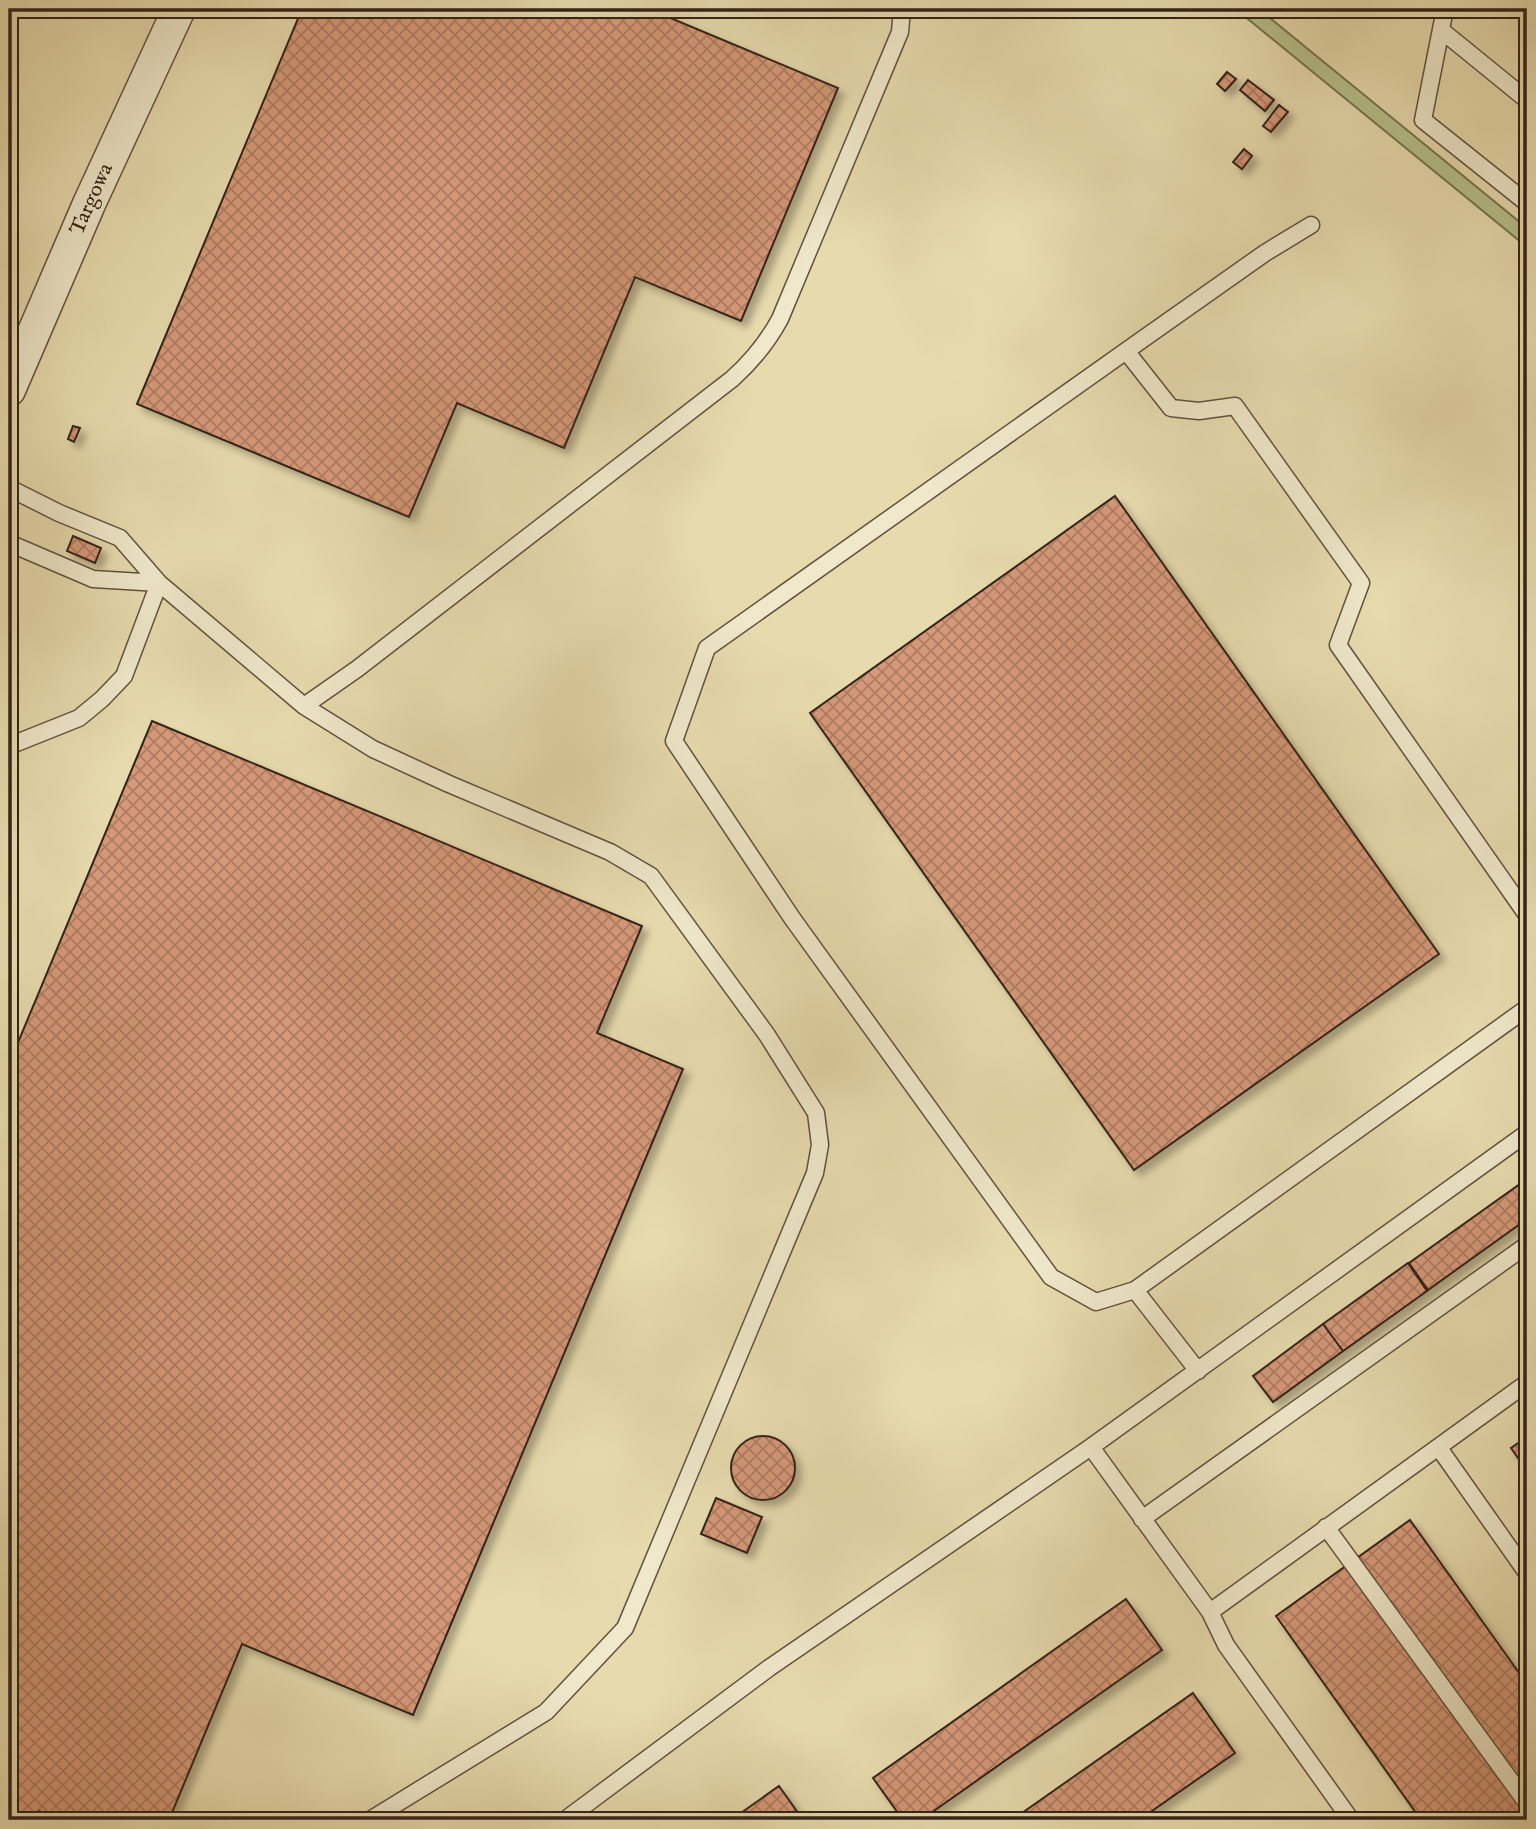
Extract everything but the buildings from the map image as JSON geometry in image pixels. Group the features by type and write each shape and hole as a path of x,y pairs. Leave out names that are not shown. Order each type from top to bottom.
{"street":[{"name":"Targowa","path":"9,390 89,204 179,9"}],"lane":[{"path":"304,706 357,669 600,482 754,359 780,319 900,32 902,9"},
{"path":"1445,9 1423,120 1527,203"},
{"path":"1441,30 1527,100"},
{"path":"1311,225 1265,253 707,648 674,741 792,918 1051,1277 1096,1302 1135,1290 1527,1008"},
{"path":"1126,351 1171,408 1199,411 1236,406 1361,583 1339,645 1527,915"},
{"path":"9,488 59,513 120,538 159,583 304,706 373,748 411,768 610,852 652,876 767,1035 816,1113 820,1145 815,1173 625,1628 546,1712 370,1820"},
{"path":"9,542 93,579 159,583"},
{"path":"9,746 79,718 124,676 159,583"},
{"path":"565,1820 769,1668 1091,1447 1527,1133"},
{"path":"1142,1519 1527,1245"},
{"path":"1135,1290 1198,1371"},
{"path":"1210,1612 1527,1383"},
{"path":"1091,1447 1210,1612 1226,1645 1350,1820"},
{"path":"1439,1448 1527,1573"},
{"path":"1326,1527 1527,1803"}],"green space":[{"path":"1249,9 1259,9 1527,228 1527,247 1243,15"}]}
